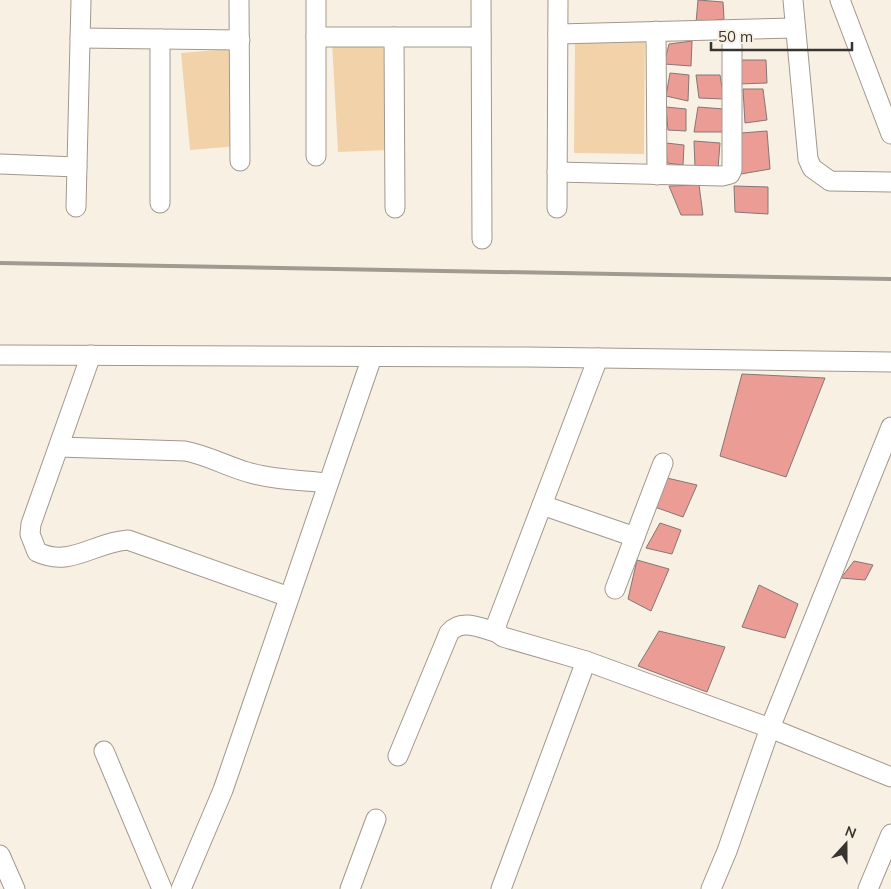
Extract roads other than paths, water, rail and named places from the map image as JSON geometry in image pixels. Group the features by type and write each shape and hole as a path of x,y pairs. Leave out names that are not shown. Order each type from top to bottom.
{"street":[{"path":"76,207 81,0"},
{"path":"239,0 240,161"},
{"path":"316,0 316,156"},
{"path":"481,0 482,239"},
{"path":"556,208 558,0"},
{"path":"793,0 808,159 812,168 830,181 891,182"},
{"path":"840,0 891,134"},
{"path":"558,34 795,28"},
{"path":"557,172 722,176 730,174 732,170 732,30"},
{"path":"656,31 657,175"},
{"path":"316,37 481,37"},
{"path":"394,37 395,208"},
{"path":"80,38 240,40"},
{"path":"160,39 160,203"},
{"path":"0,164 77,167"},
{"path":"0,355 598,358 891,362"},
{"path":"91,355 31,524 30,534 37,552 44,556 62,559 104,544 128,540 289,597"},
{"path":"182,889 223,790 372,357"},
{"path":"496,632 497,623 598,358"},
{"path":"711,889 727,851 770,728 891,427"},
{"path":"59,447 185,451 199,453 247,472 264,476 328,483"},
{"path":"615,589 663,463"},
{"path":"542,505 636,537"},
{"path":"398,756 449,633 459,625 466,625 496,632 503,637 586,661 770,728 891,777"},
{"path":"501,889 586,661"},
{"path":"104,751 162,889"},
{"path":"350,889 376,820"},
{"path":"868,889 891,834"},
{"path":"0,855 15,889"}],"railway":[{"path":"0,263 891,279"}]}
